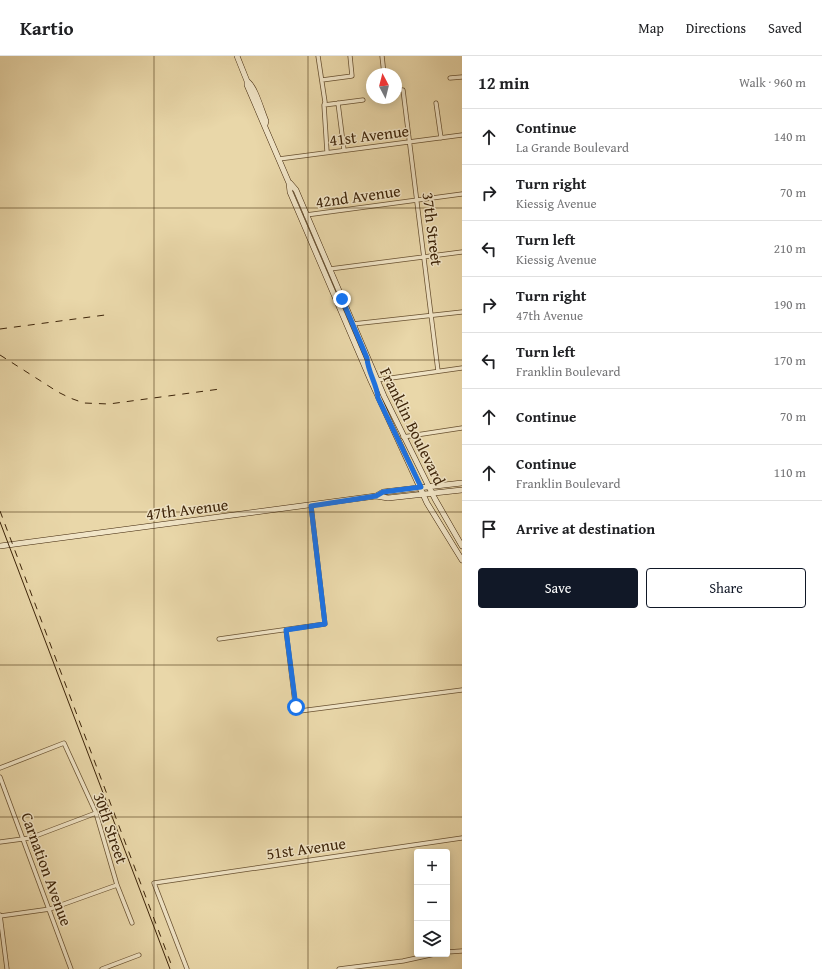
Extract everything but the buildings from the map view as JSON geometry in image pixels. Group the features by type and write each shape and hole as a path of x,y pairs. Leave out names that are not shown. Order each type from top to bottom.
{"main road":[{"name":"Franklin Boulevard","path":"237,56 266,121 266,125 289,183 290,192 378,398 424,495 462,560"},
{"name":"Franklin Boulevard","path":"289,183 296,190 305,215 403,437 428,487 462,546"},
{"path":"367,358 368,368 378,389 378,398 383,402 392,420 398,425"},
{"name":"47th Avenue","path":"376,496 383,492 462,483"},
{"name":"47th Avenue","path":"0,546 311,506 376,496 388,498 462,490"}],"street":[{"path":"318,56 325,102 327,152"},
{"path":"322,80 352,76 350,56"},
{"path":"382,56 383,68"},
{"path":"450,78 462,77"},
{"name":"37th Street","path":"402,90 410,142 438,371"},
{"path":"324,105 363,100"},
{"path":"338,103 344,150"},
{"path":"436,103 440,138"},
{"name":"41st Avenue","path":"279,159 462,135"},
{"name":"42nd Avenue","path":"305,215 462,194"},
{"path":"330,269 462,252"},
{"path":"353,324 462,312"},
{"path":"377,380 462,368"},
{"path":"403,437 413,434 462,428"},
{"path":"219,639 325,624 311,506"},
{"path":"286,630 295,703 300,711 462,690"},
{"name":"30th Street","path":"0,768 64,743 96,813 117,885 132,923"},
{"name":"Carnation Avenue","path":"0,777 71,969"},
{"path":"0,842 23,839 96,813"},
{"name":"51st Avenue","path":"187,969 154,883 462,838"},
{"path":"7,969 0,915 50,909 117,885"},
{"path":"450,952 462,951"},
{"path":"102,969 139,955"},
{"path":"339,969 403,961 421,957"}],"tram line":[{"path":"0,522 170,969"}],"railway":[{"path":"0,329 105,315"},
{"path":"0,355 58,392 84,403 109,404 220,389"},
{"path":"0,511 173,969"}],"route":[{"path":"296,707 286,630 325,624 311,506 376,496 383,492 421,487 378,398 378,389 368,368 367,358 342,299"}]}
